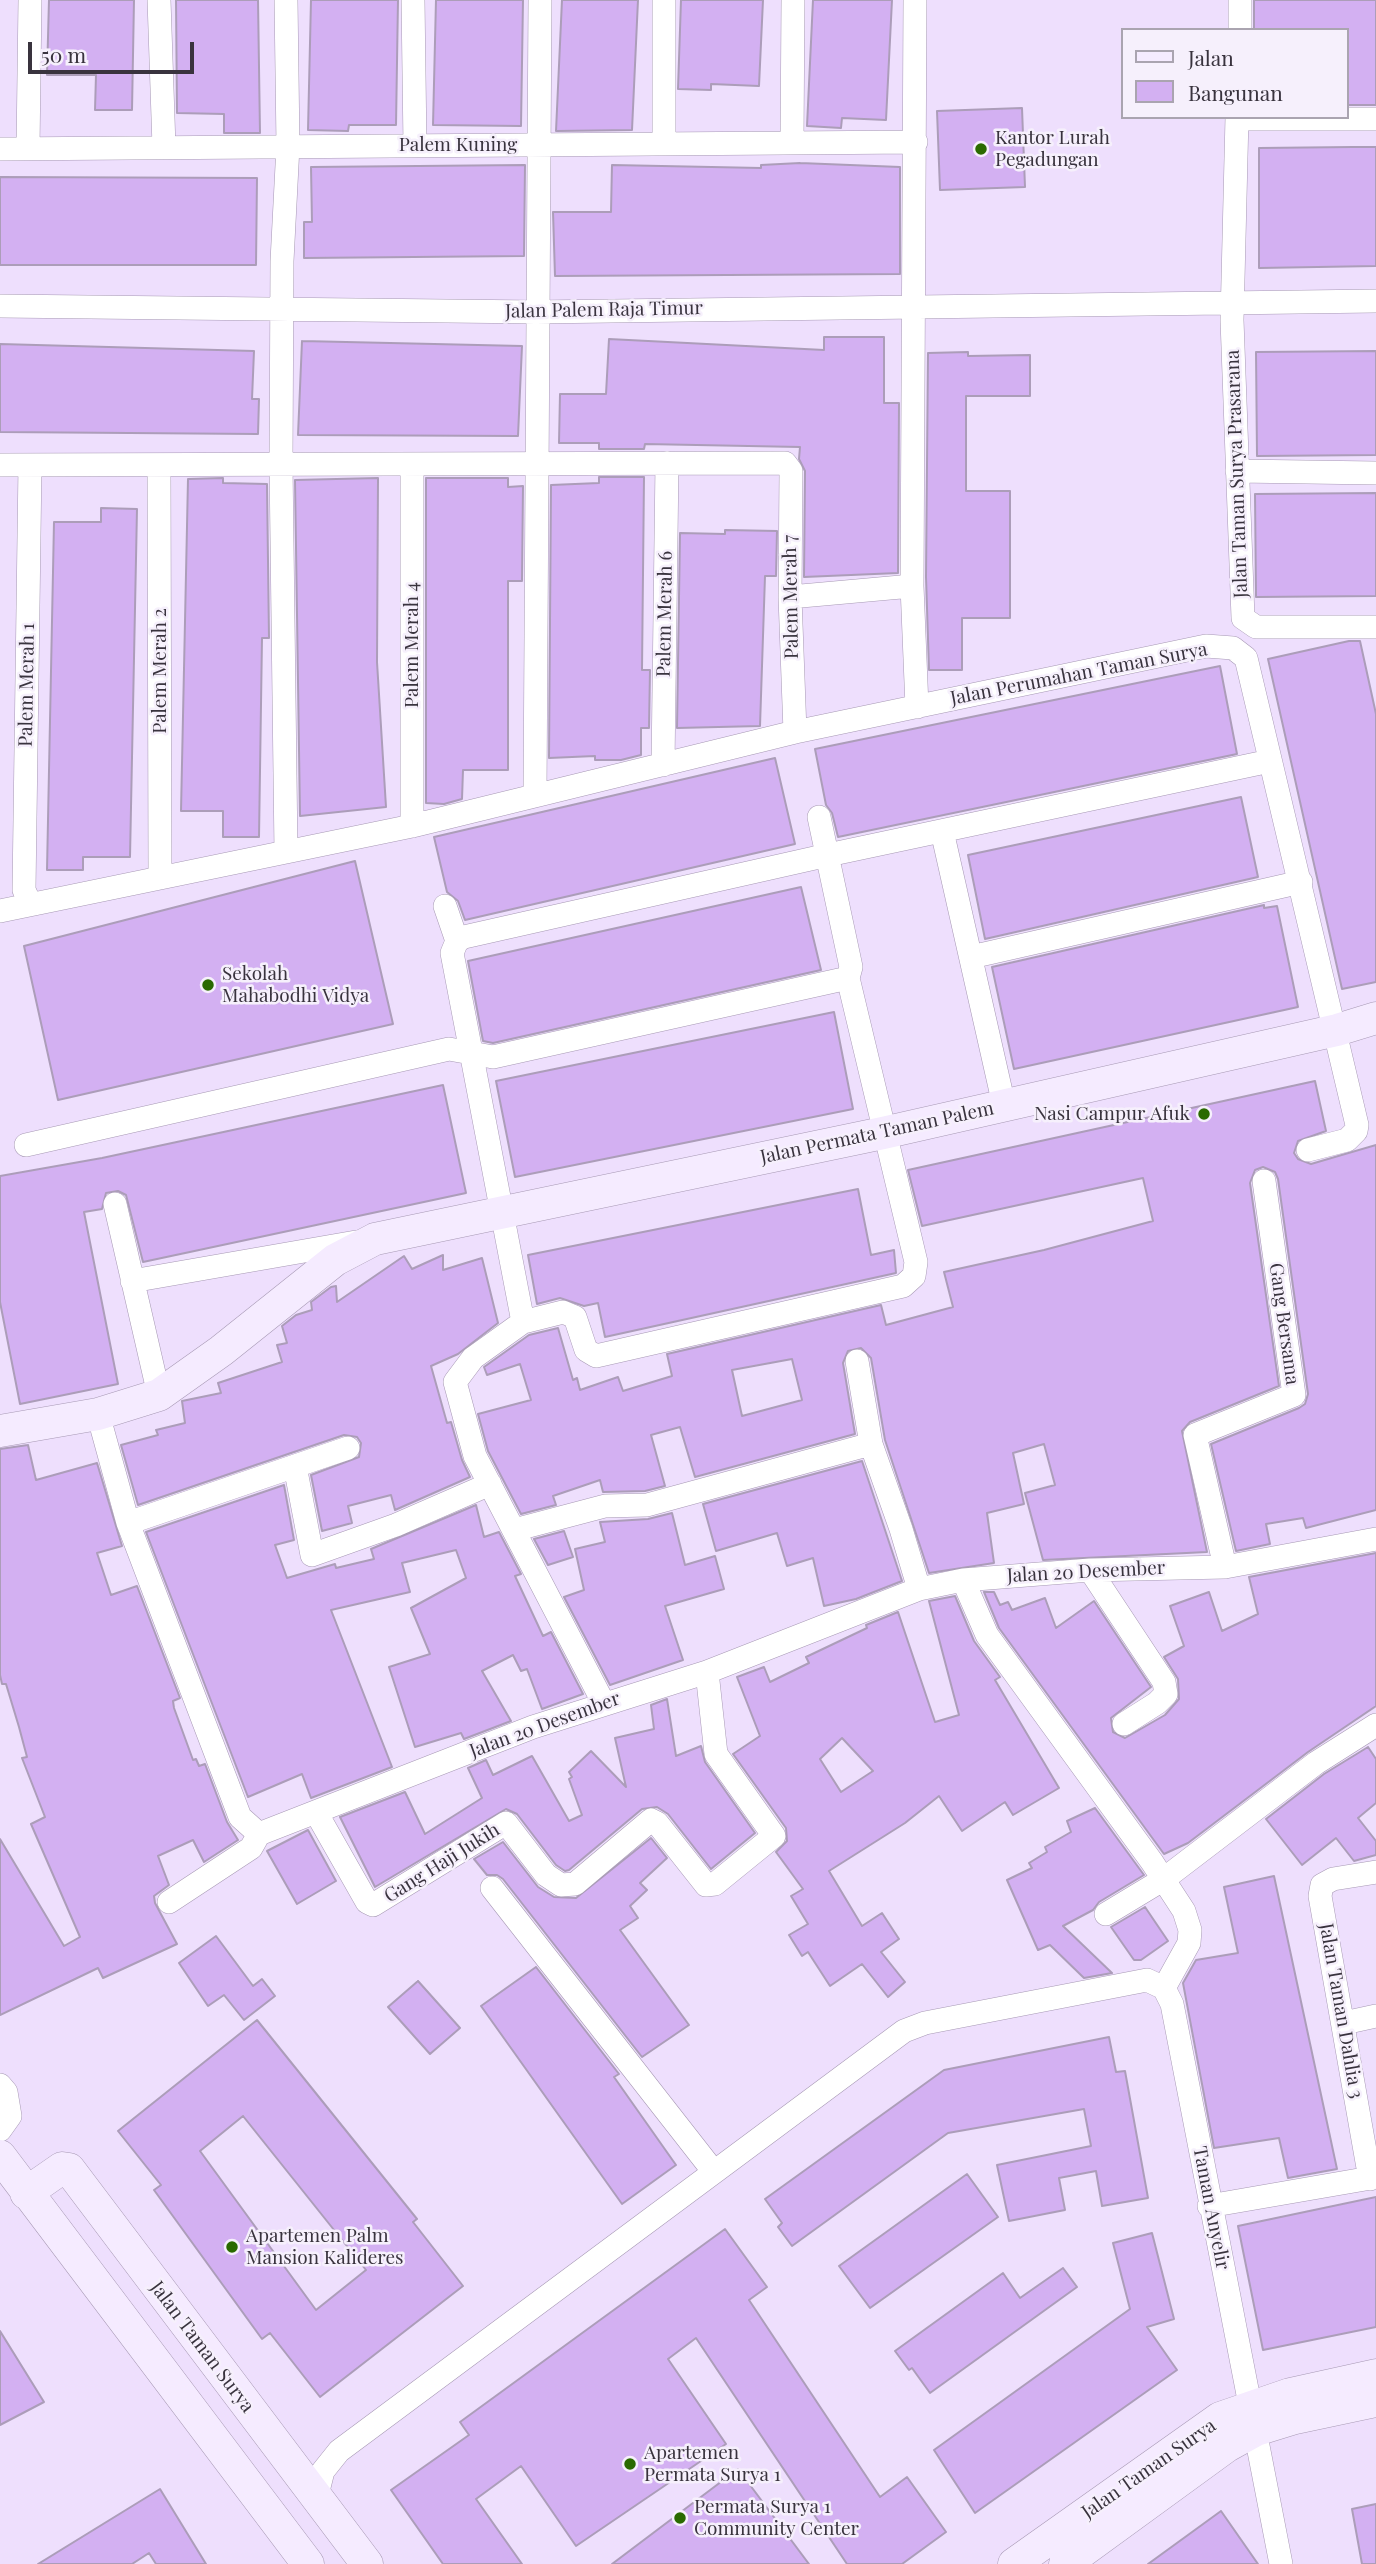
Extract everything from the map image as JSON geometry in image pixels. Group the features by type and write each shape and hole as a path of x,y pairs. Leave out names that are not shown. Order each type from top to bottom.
{"street":[{"path":"28,149 30,0"},
{"path":"159,0 164,147"},
{"path":"286,0 288,146 282,261 286,852"},
{"path":"413,0 415,145"},
{"path":"535,795 540,0"},
{"path":"664,0 664,144"},
{"path":"792,143 793,0"},
{"path":"915,0 912,586 917,706"},
{"path":"1240,0 1240,28"},
{"name":"Jalan Taman Surya Prasarana","path":"1237,119 1233,310 1243,618 1255,627 1376,627"},
{"path":"1348,119 1376,119"},
{"name":"Palem Kuning","path":"0,149 916,142"},
{"name":"Jalan Palem Raja Timur","path":"0,306 536,312 1207,302 1233,310 1376,301"},
{"path":"0,465 667,463"},
{"name":"Palem Merah 7","path":"667,463 785,463 791,471 790,597 800,732"},
{"name":"Palem Merah 6","path":"663,765 667,463"},
{"name":"Palem Merah 4","path":"411,464 412,826"},
{"name":"Palem Merah 1","path":"30,465 24,890 30,903"},
{"name":"Palem Merah 2","path":"159,465 160,878"},
{"path":"1237,471 1376,473"},
{"path":"790,597 912,586"},
{"name":"Jalan Perumahan Taman Surya","path":"0,911 412,826 917,706 1206,646 1233,648 1246,658 1337,1030 1356,1131 1347,1140 1308,1150"},
{"path":"523,1322 474,1054 452,953 457,942 464,937 828,855 1270,761"},
{"path":"603,1703 475,1456 455,1382 473,1358 523,1322 563,1312 575,1317 586,1350 596,1356 903,1286 914,1276 916,1262 848,978 851,967 818,817"},
{"path":"942,831 1004,1105"},
{"path":"971,957 1300,882"},
{"path":"445,906 457,942"},
{"path":"26,1145 449,1049 493,1057 848,978"},
{"name":"Jalan Permata Taman Palem","path":"99,1414 159,1395 221,1351 335,1260 375,1239 883,1133 1337,1030 1376,1018"},
{"name":"Gang Bersama","path":"1225,1567 1195,1435 1294,1395 1264,1181"},
{"path":"116,1204 159,1395"},
{"path":"132,1281 375,1239"},
{"path":"857,1361 871,1444 919,1589"},
{"path":"1,1423 99,1414 128,1523 240,1817 259,1834 251,1848 169,1902"},
{"path":"514,1530 605,1506 646,1505 871,1444"},
{"path":"128,1523 348,1448"},
{"path":"295,1466 312,1555 396,1525 490,1484"},
{"name":"Jalan 20 Desember","path":"259,1834 603,1703 707,1672 919,1589 962,1580 1090,1570 1225,1567 1376,1539"},
{"path":"1090,1570 1164,1682 1166,1693 1157,1703 1124,1724"},
{"path":"317,2495 323,2470 339,2451 904,2031 925,2023 1147,1980 1164,1988 1189,1943 1190,1930 1184,1911 1164,1879 987,1635 962,1580"},
{"name":"Gang Haji Jukih","path":"317,1814 367,1902 373,1905 500,1824 506,1823 546,1875 561,1885 575,1884 651,1820 657,1823 706,1885 715,1884 774,1836 716,1754 707,1672"},
{"path":"1106,1913 1164,1879 1316,1763 1376,1726"},
{"name":"Jalan Taman Dahlia 3","path":"1373,2178 1320,1896 1322,1885 1333,1880 1376,1872"},
{"path":"492,1888 714,2172"},
{"name":"Taman Anyelir","path":"1164,1988 1172,2004 1209,2206 1281,2564"},
{"path":"1344,2023 1376,2016"},
{"path":"0,2085 6,2092 10,2116 0,2130"},
{"path":"0,2155 308,2564"},
{"name":"Jalan Taman Surya","path":"26,2193 62,2168 69,2169 367,2564"},
{"path":"1209,2206 1373,2178"},
{"name":"Jalan Taman Surya","path":"1014,2564 1191,2437 1376,2375"},
{"name":"Jalan Taman Surya","path":"1065,2564 1201,2465 1253,2418 1295,2418 1376,2401"}],"building":[{"path":"49,0 134,0 132,110 95,110 96,75 47,75"},
{"path":"176,0 258,0 260,133 224,133 224,114 177,113"},
{"path":"311,0 398,0 396,125 349,125 348,131 308,130"},
{"path":"436,0 523,0 521,126 433,125"},
{"path":"562,0 638,0 632,130 556,131"},
{"path":"681,0 763,0 759,86 711,84 711,90 678,89"},
{"path":"813,0 892,0 886,120 842,118 841,128 807,126"},
{"path":"1254,0 1376,0 1376,105 1348,105 1348,28 1254,28"},
{"name":"Kantor Lurah Pegadungan","path":"1022,108 1025,187 940,190 937,111"},
{"path":"1376,147 1376,266 1259,268 1259,148"},
{"path":"800,163 900,167 900,274 555,276 553,212 611,212 612,165 761,168 761,165"},
{"path":"525,165 524,256 304,258 304,222 312,222 311,167"},
{"path":"0,177 257,178 256,265 0,265"},
{"path":"824,337 884,337 884,403 899,403 898,573 804,577 805,471 799,459 800,447 645,444 644,449 599,449 599,443 559,443 560,394 606,394 609,339 824,350"},
{"path":"302,341 522,346 518,436 298,435"},
{"path":"0,344 254,351 252,399 259,399 258,434 0,432"},
{"path":"1376,351 1376,455 1257,456 1256,352"},
{"path":"968,352 968,356 1030,355 1030,396 966,396 966,491 1010,491 1010,618 962,618 962,670 929,670 926,577 928,353"},
{"path":"599,477 644,477 642,670 650,670 649,728 641,728 641,755 621,760 595,760 595,756 549,758 551,485 599,483"},
{"path":"223,478 223,483 267,484 269,638 262,638 259,837 223,837 223,811 181,811 188,479"},
{"path":"378,478 377,662 386,807 300,816 295,480"},
{"path":"426,478 508,478 508,487 523,486 522,581 508,581 508,770 463,770 462,799 444,804 426,803"},
{"path":"1376,493 1376,596 1256,597 1255,494"},
{"path":"101,508 137,509 130,857 83,857 83,870 47,870 54,522 101,522"},
{"path":"725,530 777,531 776,576 765,576 760,726 677,728 680,533 725,534"},
{"path":"1349,641 1360,641 1376,714 1376,982 1342,989 1268,659"},
{"path":"1220,666 1237,754 838,837 832,813 826,805 815,749"},
{"path":"775,758 795,844 465,920 458,901 447,892 434,837"},
{"path":"1241,797 1258,877 985,939 968,855"},
{"name":"Sekolah Mahabodhi Vidya","path":"355,861 393,1024 58,1100 24,946"},
{"path":"801,887 821,970 493,1043 483,1041 468,961"},
{"path":"1264,905 1264,908 1277,906 1298,1007 1014,1069 992,967"},
{"path":"834,1012 853,1109 515,1177 496,1081"},
{"path":"1315,1081 1326,1131 1298,1141 1294,1153 1298,1159 1311,1164 1376,1145 1376,1510 1306,1528 1303,1518 1266,1524 1270,1544 1236,1551 1211,1444 1299,1408 1305,1404 1308,1394 1278,1179 1275,1172 1263,1167 1255,1170 1250,1183 1279,1386 1190,1422 1182,1431 1207,1552 1043,1560 1025,1493 1055,1485 1044,1444 1013,1453 1024,1504 987,1513 994,1563 929,1573 885,1440 871,1358 861,1348 848,1351 843,1363 855,1434 695,1477 680,1427 651,1435 665,1486 645,1491 603,1492 600,1480 553,1496 556,1505 521,1514 488,1451 478,1414 531,1400 520,1364 487,1375 484,1367 529,1335 558,1328 573,1380 577,1378 580,1390 618,1377 623,1391 672,1376 667,1354 881,1305 886,1325 953,1307 944,1272 1044,1250 1153,1221 1143,1178 922,1226 908,1170","holes":["792,1359 802,1400 742,1416 732,1370"]},
{"path":"443,1085 466,1193 143,1262 126,1195 118,1191 106,1193 102,1209 84,1212 118,1384 20,1404 0,1302 0,1176 102,1158"},
{"path":"858,1189 871,1255 894,1250 896,1273 605,1337 598,1303 584,1306 560,1298 537,1304 528,1255"},
{"path":"443,1255 443,1270 482,1258 498,1323 458,1354 431,1366 447,1423 451,1422 470,1477 395,1510 391,1495 348,1506 352,1523 322,1531 311,1475 359,1457 361,1443 357,1437 344,1435 138,1505 121,1445 158,1435 156,1430 185,1423 182,1401 221,1393 218,1383 282,1362 277,1345 287,1343 282,1326 296,1315 312,1310 311,1302 331,1287 336,1286 337,1302 404,1256 412,1269"},
{"path":"28,1445 36,1480 97,1463 122,1546 97,1553 111,1595 137,1586 180,1698 173,1701 174,1708 193,1760 196,1759 199,1766 205,1764 227,1822 238,1840 204,1862 193,1840 158,1856 169,1885 154,1896 155,1903 177,1944 103,1978 98,1968 0,2015 0,1839 64,1946 80,1937 31,1824 45,1817 22,1758 27,1757 6,1684 2,1684 0,1675 0,1449"},
{"path":"862,1461 902,1581 856,1599 824,1606 813,1558 787,1566 777,1533 716,1551 703,1504"},
{"path":"284,1485 294,1540 275,1545 287,1578 335,1564 336,1568 374,1559 371,1549 476,1505 484,1537 499,1532 521,1574 515,1576 543,1636 551,1632 583,1694 542,1709 527,1669 521,1671 513,1655 482,1671 511,1721 464,1739 461,1733 415,1747 389,1667 430,1654 411,1608 466,1578 456,1550 402,1563 410,1592 331,1610 392,1767 311,1798 302,1774 248,1797 146,1532"},
{"path":"672,1513 685,1565 715,1556 724,1589 665,1606 683,1660 610,1685 564,1597 584,1590 575,1549 605,1542 600,1522 648,1519"},
{"path":"564,1531 573,1557 548,1565 534,1539"},
{"path":"1376,1553 1376,1706 1308,1752 1188,1843 1164,1854 999,1628 984,1592 994,1592 1000,1605 1008,1602 1012,1610 1045,1598 1056,1628 1094,1601 1151,1687 1111,1718 1113,1732 1125,1738 1165,1715 1179,1699 1178,1679 1164,1657 1184,1646 1170,1606 1209,1592 1222,1631 1258,1614 1249,1577"},
{"path":"955,1596 974,1641 1000,1677 995,1680 1059,1788 1013,1815 1005,1802 962,1831 939,1796 905,1823 829,1871 862,1926 882,1913 899,1939 881,1952 905,1982 888,1997 862,1964 830,1986 808,1952 802,1956 789,1935 808,1924 791,1896 803,1889 776,1852 787,1841 786,1828 733,1754 760,1736 737,1677 764,1667 770,1682 809,1663 806,1657 867,1628 866,1625 898,1612 935,1722 959,1715 929,1601","holes":["842,1738 873,1771 841,1792 820,1759"]},
{"path":"667,1699 676,1756 701,1746 705,1762 755,1833 711,1869 668,1814 657,1807 642,1809 565,1871 556,1865 517,1814 506,1809 375,1887 340,1817 405,1792 425,1834 482,1798 468,1768 486,1760 493,1775 532,1756 569,1821 582,1815 569,1772 591,1751 626,1787 615,1738 654,1729 651,1705"},
{"path":"1368,1747 1376,1759 1376,1803 1358,1818 1376,1841 1376,1855 1354,1861 1336,1838 1302,1865 1266,1819 1324,1774"},
{"path":"1095,1808 1144,1875 1099,1902 1093,1910 1063,1926 1112,1973 1084,1978 1050,1945 1038,1950 1007,1880 1032,1868 1029,1863 1047,1852 1045,1847 1071,1832 1067,1821"},
{"path":"308,1830 336,1881 297,1904 267,1851"},
{"path":"651,1838 667,1858 640,1883 647,1890 630,1906 638,1918 620,1930 689,2025 642,2057 503,1879 497,1875 487,1875 474,1859 503,1842 538,1887 554,1897 576,1898"},
{"path":"1274,1876 1337,2169 1288,2178 1279,2138 1214,2148 1183,1983 1196,1960 1238,1953 1224,1887"},
{"path":"1145,1907 1168,1941 1141,1960 1134,1960 1111,1927"},
{"path":"216,1936 253,1986 262,1979 275,1996 244,2020 224,1995 208,2006 179,1963"},
{"path":"536,1967 619,2074 614,2077 676,2165 622,2204 481,2006"},
{"path":"418,1981 460,2028 430,2054 388,2007"},
{"path":"257,2020 417,2219 413,2222 463,2286 320,2397 270,2333 262,2339 154,2190 161,2185 118,2131","holes":["243,2116 366,2270 316,2310 200,2151"]},
{"path":"1109,2037 1116,2072 1125,2071 1148,2198 1102,2206 1096,2171 1059,2178 1065,2210 1009,2221 997,2165 1091,2146 1084,2109 948,2133 792,2246 778,2227 782,2223 765,2199 944,2070"},
{"path":"967,2174 998,2217 870,2308 839,2266"},
{"path":"1376,2197 1376,2327 1263,2350 1238,2226"},
{"path":"725,2229 767,2287 749,2300 880,2497 907,2477 946,2532 902,2564 847,2564 696,2338 668,2359 726,2444 576,2546 521,2466 476,2499 522,2564 443,2564 391,2490 469,2435 460,2422"},
{"path":"1152,2233 1174,2319 1147,2327 1177,2370 975,2513 934,2450 1130,2309 1113,2243"},
{"path":"1063,2268 1077,2287 930,2393 912,2368 909,2370 895,2351 1003,2273 1020,2298"},
{"path":"0,2331 44,2402 0,2425"},
{"path":"738,2469 809,2564 612,2564"},
{"path":"160,2489 206,2564 156,2564 149,2553 132,2564 38,2564"},
{"path":"1376,2504 1376,2564 1362,2564 1352,2509"},
{"path":"1221,2511 1258,2564 1148,2564"}],"place":[{"name":"Kantor Lurah Pegadungan","path":"981,149"},
{"name":"Sekolah Mahabodhi Vidya","path":"208,985"},
{"name":"Nasi Campur Afuk","path":"1204,1114"},
{"name":"Apartemen Palm Mansion Kalideres","path":"232,2247"},
{"name":"Apartemen Permata Surya 1","path":"630,2464"},
{"name":"Permata Surya 1 Community Center","path":"680,2518"}]}
